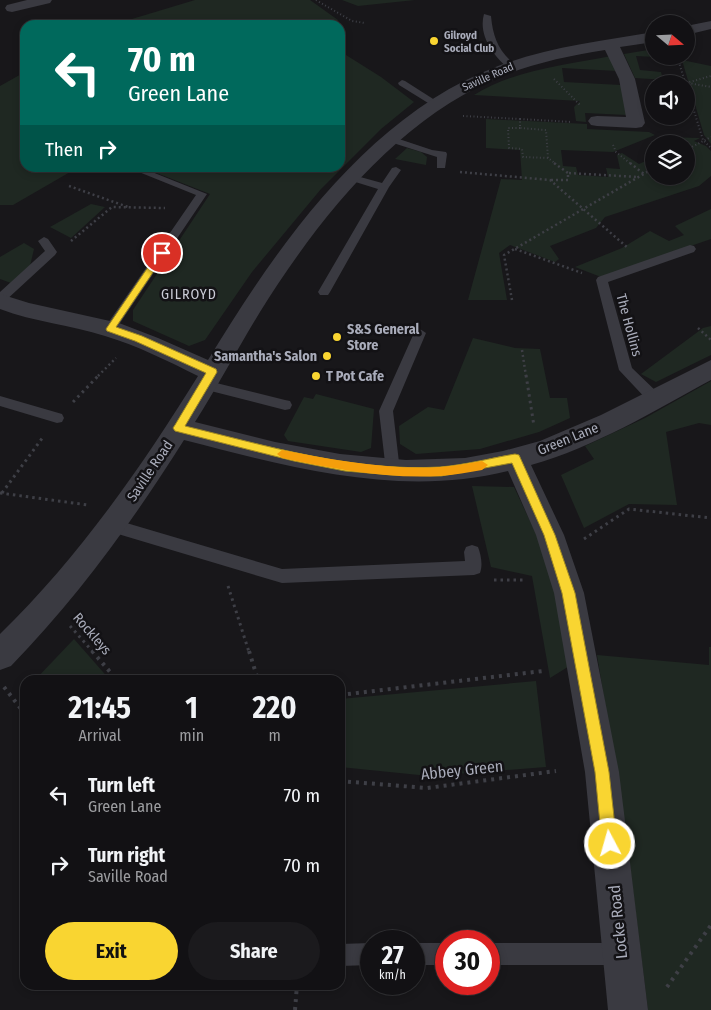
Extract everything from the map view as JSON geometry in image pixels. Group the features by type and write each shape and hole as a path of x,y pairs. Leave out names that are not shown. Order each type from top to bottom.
{"street":[{"path":"12,8 40,4"},
{"path":"695,29 711,26"},
{"name":"Saville Road","path":"0,655 50,603 118,518 178,428 263,290 291,251 353,178 393,140 436,104 463,88 512,66 546,56 645,38"},
{"path":"596,121 636,123 627,80 611,44"},
{"path":"0,300 17,308 110,329 138,339 208,378"},
{"name":"Green Lane","path":"178,428 294,457 345,466 441,471 515,458 542,451 602,426 711,369"},
{"name":"Locke Road","path":"515,458 550,535 569,593 602,772 628,1010"}],"lane":[{"path":"487,16 488,37 502,59 512,66"},
{"path":"402,84 436,104"},
{"path":"393,140 431,153 442,154 441,166"},
{"path":"324,292 384,187 396,170"},
{"path":"110,329 202,194 144,172"},
{"path":"353,178 384,187"},
{"path":"0,300 51,252 44,240"},
{"name":"The Hollins","path":"655,399 626,370 602,280 690,250"},
{"path":"393,470 386,411 420,333"},
{"path":"208,378 285,405"},
{"path":"0,401 56,418"},
{"path":"118,518 218,557 282,576 329,576 474,568 472,552"},
{"path":"345,954 360,954"},
{"path":"500,954 621,954"}],"path":[{"path":"316,0 352,21 365,23"},
{"path":"695,81 711,76"},
{"path":"627,80 645,81"},
{"path":"695,85 711,87"},
{"path":"458,114 465,116 586,123 596,121"},
{"path":"695,114 703,140 711,148"},
{"path":"520,119 520,128"},
{"path":"548,158 546,130 508,128 509,148 522,149 523,157 548,158 568,173 638,177"},
{"path":"695,145 711,137"},
{"path":"441,166 468,174 550,180 568,180 568,173"},
{"path":"512,300 504,255 645,173"},
{"path":"550,180 647,264"},
{"path":"69,186 133,209"},
{"path":"51,252 72,240 112,207 133,209 193,208"},
{"path":"515,249 602,280"},
{"path":"698,328 711,340"},
{"path":"522,350 534,429"},
{"path":"0,493 118,518"},
{"path":"582,540 629,509 711,518"},
{"path":"218,557 256,675"},
{"name":"Rockleys","path":"50,603 113,675"},
{"path":"345,694 543,671"},
{"path":"0,682 20,708"},
{"name":"Abbey Green","path":"345,780 427,788 556,771"},
{"path":"667,987 711,924"},
{"path":"295,1010 297,990"}],"shaded area":[{"path":"195,0 310,0 338,20 129,20"},
{"path":"342,0 415,0 358,6"},
{"path":"645,50 645,56 636,56 640,70 661,72 662,75 645,75 645,79 635,78 624,54"},
{"path":"345,51 346,55 381,77 414,102 381,129 345,165"},
{"path":"611,56 617,71 562,68 564,82 621,85 627,115 585,113 586,122 576,121 574,107 580,101 474,95 523,74"},
{"path":"695,63 711,66 711,144 704,135 695,104 695,75 686,75 683,65 695,65"},
{"path":"20,75 20,172 70,172 13,205 0,205 0,86"},
{"path":"486,119 587,124 587,129 649,132 655,135 645,135 645,139 613,152 561,150 563,166 576,167 578,175 608,177 606,168 620,169 617,155 622,153 639,164 645,161 645,185 695,185 695,141 706,146 711,151 711,176 699,186 605,217 596,228 550,246 559,259 555,262 510,245 499,253 507,300 468,300 501,179 522,180 520,150 486,148"},
{"path":"407,148 421,152 427,157 426,165 395,159"},
{"path":"154,172 338,172 321,189 252,272 205,340 189,346 133,321 133,310 210,194"},
{"path":"91,204 105,207 71,238 50,227"},
{"path":"711,209 711,239 601,277 575,267 622,248 650,231 669,241 684,235 675,226"},
{"path":"24,243 34,249 30,266 11,283 0,279 0,257"},
{"path":"711,326 711,355 656,382 641,374 703,328"},
{"path":"473,338 515,348 540,349 550,398 567,398 570,418 539,432 480,449 416,454 400,444 399,426 428,407 444,410"},
{"path":"711,381 711,425 699,423 666,432 677,505 629,504 584,528 561,475 594,459 585,446 645,418"},
{"path":"316,394 374,409 371,448 361,452 288,441 284,435 304,397 313,399"},
{"path":"472,486 514,487 546,555 571,665 550,678 532,576 491,567"},
{"path":"74,639 106,675 40,675"},
{"path":"709,647 711,647 711,1010 648,1010 624,819 597,655 709,665"},
{"path":"536,681 546,767 429,776 345,768 345,699"}],"slow traffic":[{"path":"282,454 345,466 393,470 441,471 482,465"}],"place":[{"name":"Gilroyd Social Club","path":"434,41"},
{"name":"S&S General Store","path":"337,337"},
{"name":"Samantha's Salon","path":"327,356"},
{"name":"T Pot Cafe","path":"316,376"}],"district":[{"name":"GILROYD","path":"189,294"}],"route":[{"path":"162,253 110,329 138,339 212,372 178,428 294,457 345,466 441,471 486,465 515,458 550,535 569,593 602,772 610,844"}]}
